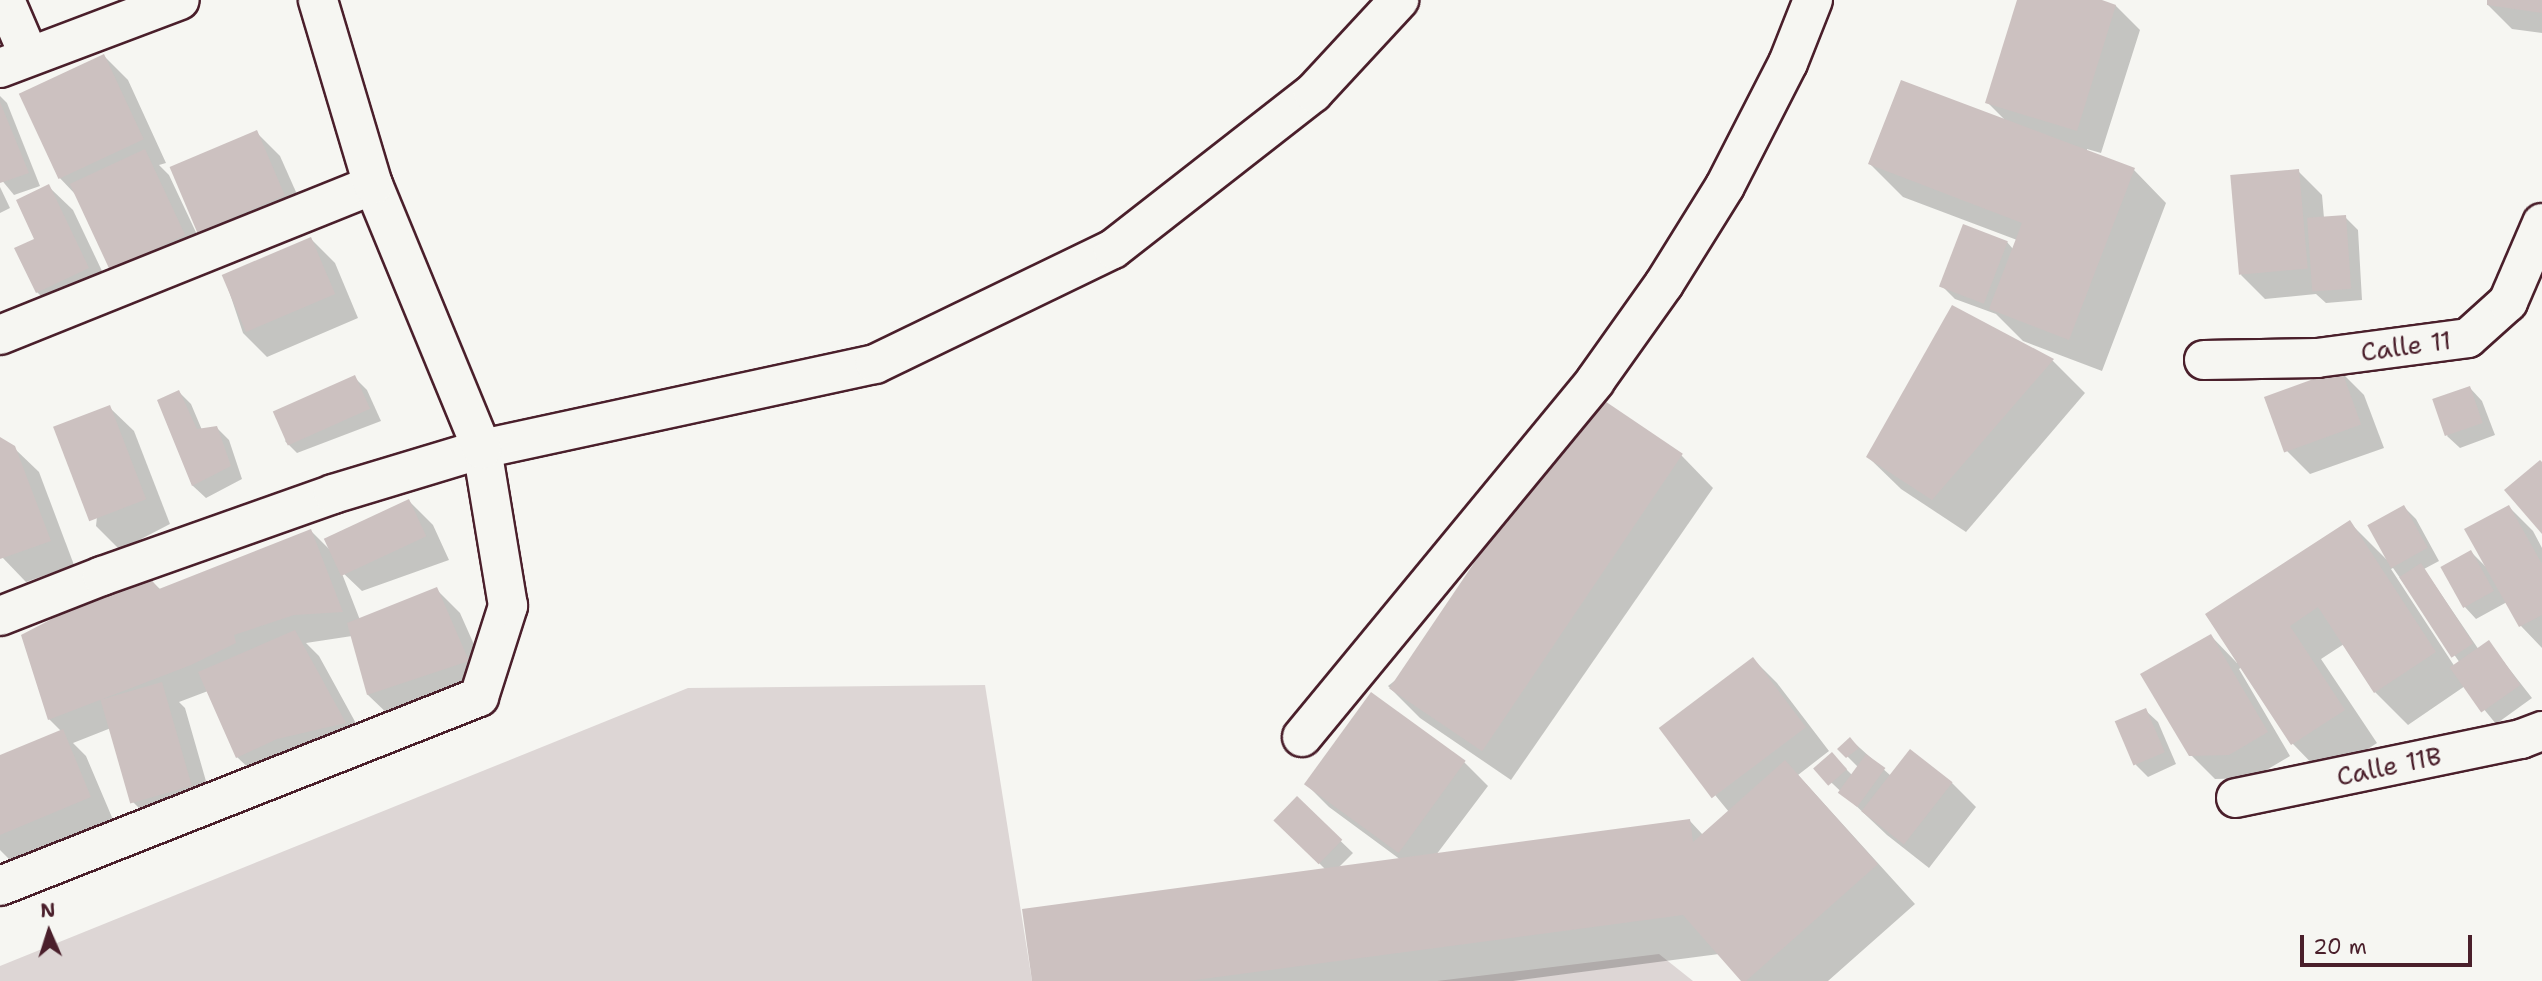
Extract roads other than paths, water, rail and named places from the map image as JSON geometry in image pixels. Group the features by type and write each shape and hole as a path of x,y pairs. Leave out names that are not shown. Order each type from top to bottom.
{"street":[{"path":"5,0 15,62 180,0"},
{"path":"0,886 479,697 508,606 482,449 373,185 318,0"},
{"path":"0,616 102,576 333,494 482,449 875,364 1113,249 1313,93 1399,0"},
{"path":"1302,737 1595,381 1664,284 1725,186 1788,63 1813,0"},
{"path":"0,335 373,185"},
{"name":"Calle 11","path":"2204,360 2317,358 2469,338 2508,302 2542,222"},
{"name":"Calle 11B","path":"2236,799 2521,739 2542,731"}]}
